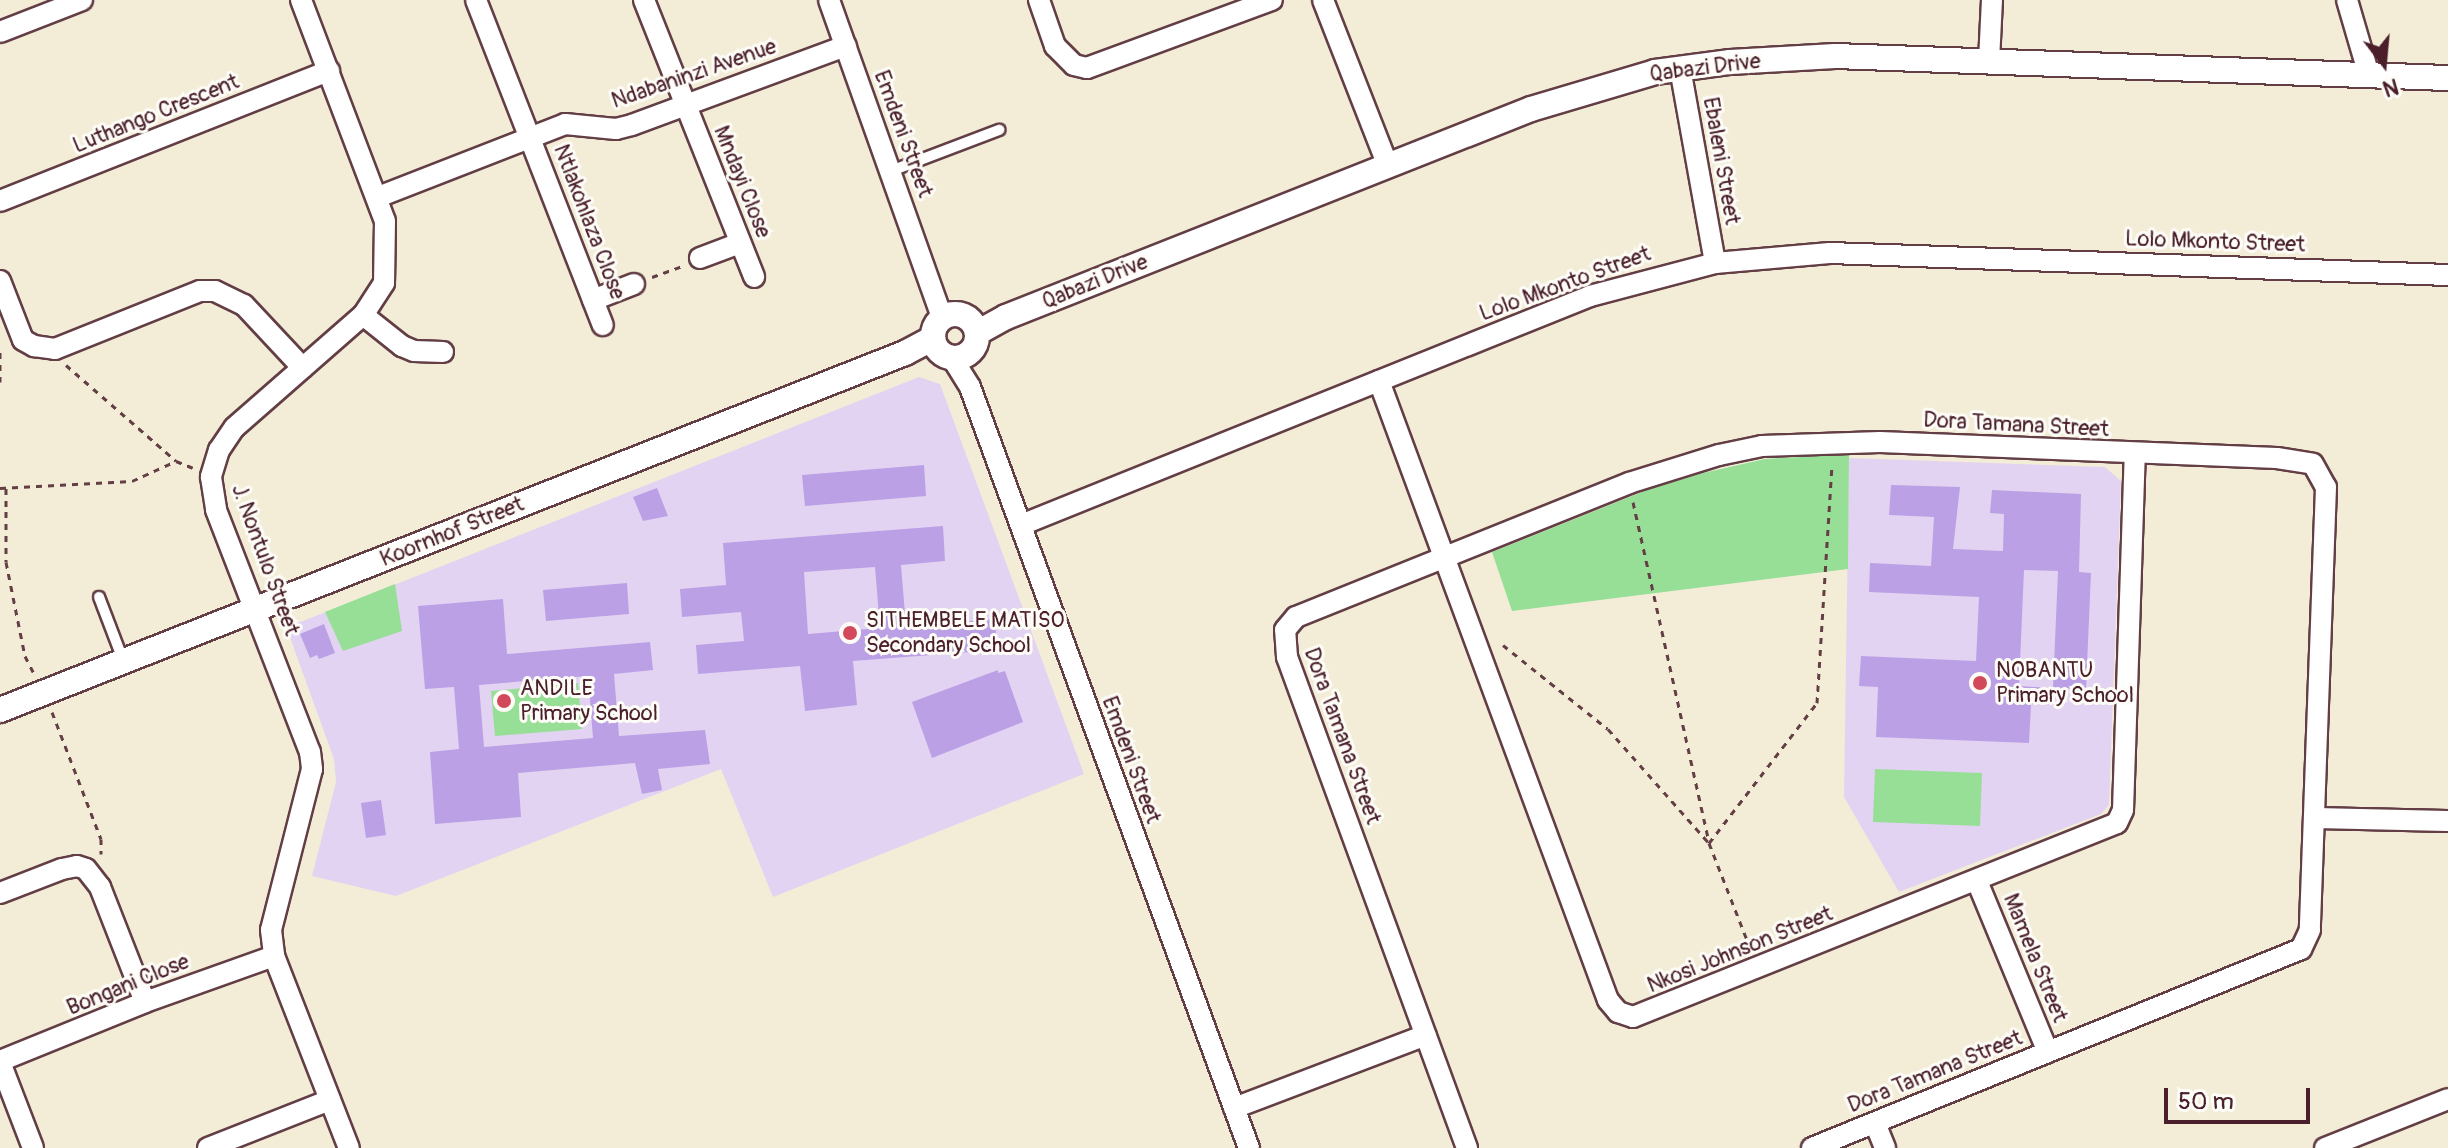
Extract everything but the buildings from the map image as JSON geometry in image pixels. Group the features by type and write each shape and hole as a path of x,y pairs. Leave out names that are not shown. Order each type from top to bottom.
{"street":[{"path":"0,32 82,0"},
{"name":"J. Nontulo Street","path":"301,0 378,197 387,242 384,283 363,315 234,428 219,450 211,477 216,510 307,739 312,769 271,930 274,956 349,1148"},
{"name":"Ntlakohlaza Close","path":"476,0 603,325"},
{"name":"Mndayi Close","path":"644,0 754,277"},
{"name":"Emdeni Street","path":"829,0 932,284 955,336 970,387 1249,1148"},
{"path":"1039,0 1055,46 1074,65 1087,68 1272,0"},
{"path":"1323,0 1388,166"},
{"path":"1989,61 1992,0"},
{"path":"2347,0 2369,75"},
{"name":"Ndabaninzi Avenue","path":"378,197 571,123 616,129 846,46"},
{"name":"Qabazi Drive","path":"955,336 1555,101 1680,68 1835,56 2448,78"},
{"name":"Ebaleni Street","path":"1680,68 1715,263"},
{"name":"Luthango Crescent","path":"0,201 329,71"},
{"path":"700,258 740,243"},
{"name":"Lolo Mkonto Street","path":"1021,525 1590,296 1715,263 1830,253 2448,275"},
{"path":"0,281 23,340 34,346 55,349 200,291 215,291 244,305 303,368"},
{"path":"593,300 634,284"},
{"path":"363,315 402,346 414,351 443,352"},
{"name":"Koornhof Street","path":"0,710 905,353 955,336"},
{"name":"Nkosi Johnson Street","path":"1379,381 1612,1007 1626,1016 1640,1016 2106,830 2120,817 2135,454"},
{"name":"Dora Tamana Street","path":"1467,1148 1287,657 1285,630 1296,617 1629,483 1740,450 1780,444 1833,443 2307,461 2322,476 2326,487 2310,930 2301,949 1812,1148"},
{"path":"2315,818 2448,821"},
{"path":"0,893 62,869 77,866 86,869 100,887 145,1002"},
{"name":"Mamela Street","path":"1977,881 2048,1052"},
{"name":"Bongani Close","path":"0,1061 145,1002 274,956"},
{"path":"1234,1108 1426,1035"},
{"path":"0,1061 33,1148"},
{"path":"2325,1148 2448,1099"},
{"path":"208,1148 330,1100"},
{"path":"1875,1123 1885,1148"}],"lane":[{"path":"891,171 999,130"},
{"path":"99,597 123,662"}],"path":[{"path":"634,284 700,258"},
{"path":"55,349 65,365 176,461 211,477"},
{"path":"0,352 0,382"},
{"path":"1709,843 1817,703 1833,443"},
{"path":"0,488 132,481 176,461"},
{"path":"1629,483 1709,843 1758,969"},
{"path":"6,488 6,562 25,656 45,693 101,839 103,852 86,869"},
{"path":"1503,645 1608,729 1709,843"}],"shaded area":[{"path":"919,377 940,384 1084,774 773,897 721,769 396,896 312,876 336,782 334,759 289,633 298,623"},
{"name":"NOBANTU Primary School","path":"1849,458 2105,467 2121,481 2109,805 2101,814 1899,892 1844,797"}],"green space":[{"path":"1849,454 1848,569 1512,611 1492,552 1647,490 1703,473 1765,459"},
{"path":"395,584 402,631 343,651 325,612"},
{"path":"578,683 582,729 495,736 491,691"},
{"path":"1875,769 1982,773 1980,826 1873,822"}],"place":[{"name":"SITHEMBELE MATISO Secondary School","path":"850,633"},
{"name":"NOBANTU Primary School","path":"1980,683"},
{"name":"ANDILE Primary School","path":"504,701"}]}
